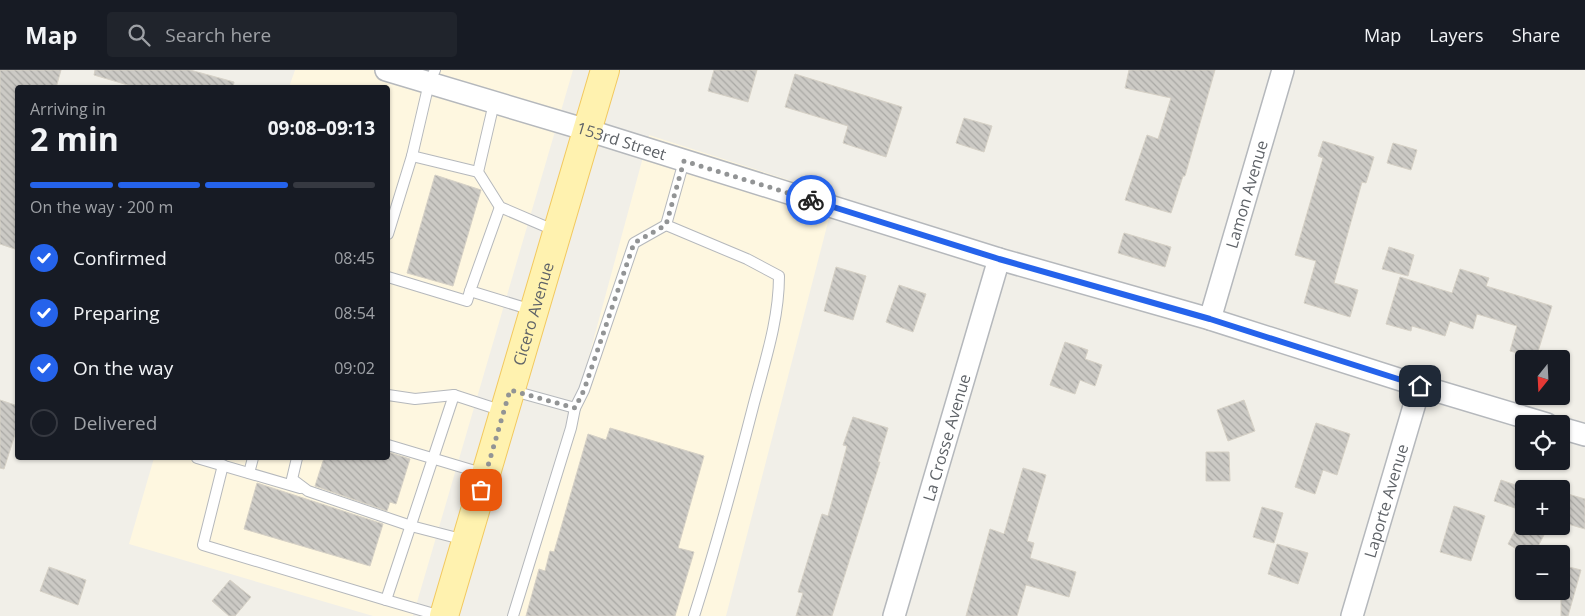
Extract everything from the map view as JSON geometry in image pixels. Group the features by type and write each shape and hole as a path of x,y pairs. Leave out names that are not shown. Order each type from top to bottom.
{"main road":[{"name":"Cicero Avenue","path":"443,616 604,70"}],"street":[{"name":"153rd Street","path":"386,70 432,76 494,102 999,259 1210,319 1517,415"},
{"name":"Lamon Avenue","path":"1210,319 1282,70"},
{"name":"La Crosse Avenue","path":"894,616 999,259"},
{"name":"Laporte Avenue","path":"1352,616 1420,386"},
{"path":"1570,431 1585,435"}],"lane":[{"path":"390,228 412,156 432,76"},
{"path":"478,172 494,102"},
{"path":"412,156 478,172 500,207 557,232"},
{"path":"513,616 571,428 575,408 584,390 634,243 666,225 684,161"},
{"path":"390,278 467,302 500,207"},
{"path":"666,225 747,259 779,276 779,303 718,542 694,616"},
{"path":"470,291 534,310"},
{"path":"390,395 415,399 454,395 575,408"},
{"path":"386,600 454,395"},
{"path":"390,446 486,474"},
{"path":"204,460 308,491 410,526 466,540"},
{"path":"249,473 252,460"},
{"path":"296,460 292,479 308,491"},
{"path":"222,465 203,545 443,616"}],"shaded area":[{"path":"295,70 573,70 413,616 373,616 129,544 153,460 390,460 390,85 290,85"},
{"path":"649,135 835,195 726,616 514,616 554,485"}],"building":[{"path":"0,70 61,70 57,85 15,85 15,249 0,244"},
{"path":"95,70 190,70 234,82 234,85 128,85 94,75"},
{"path":"714,70 757,70 748,102 708,91"},
{"path":"1129,70 1215,70 1185,176 1183,176 1171,213 1125,200 1147,135 1158,139 1171,98 1125,88"},
{"path":"795,74 902,107 886,157 843,143 848,126 785,107"},
{"path":"964,118 992,126 984,152 956,143"},
{"path":"1323,141 1374,157 1366,183 1362,182 1334,283 1358,290 1350,317 1304,303 1316,261 1295,255 1323,158 1318,156"},
{"path":"1393,143 1417,150 1411,170 1387,163"},
{"path":"435,175 481,190 453,286 407,273"},
{"path":"1124,233 1171,247 1165,267 1118,253"},
{"path":"1389,247 1414,255 1408,276 1382,269"},
{"path":"836,267 866,276 853,320 824,311"},
{"path":"1460,269 1489,278 1486,286 1552,306 1538,350 1515,350 1515,352 1510,351 1517,326 1477,314 1473,329 1450,321 1445,336 1412,326 1411,331 1386,324 1400,277 1452,293"},
{"path":"899,285 926,294 913,332 886,322"},
{"path":"1065,342 1088,350 1085,359 1102,365 1095,386 1080,380 1075,394 1050,385"},
{"path":"0,400 15,405 15,434 4,469 0,468"},
{"path":"1244,400 1255,431 1228,441 1217,410"},
{"path":"853,417 888,428 878,462 880,462 832,616 796,616 803,593 798,592 822,514 828,516 847,446 843,445"},
{"path":"1316,423 1350,434 1337,475 1323,470 1315,494 1295,487"},
{"path":"610,428 704,456 678,548 694,552 675,616 526,616 539,569 545,571 550,551 554,552 588,434 606,440"},
{"path":"1206,452 1229,452 1230,481 1206,481"},
{"path":"390,453 410,459 396,504 390,502 387,511 315,486 323,460 390,460"},
{"path":"1023,468 1046,475 1027,541 1034,543 1030,558 1076,572 1069,597 1026,585 1017,616 966,616 990,529 1004,534"},
{"path":"1501,480 1515,485 1515,508 1494,501"},
{"path":"257,483 383,524 370,566 244,529"},
{"path":"1570,495 1585,499 1585,529 1570,525"},
{"path":"1454,506 1485,516 1471,561 1440,552"},
{"path":"1262,507 1283,513 1274,543 1253,537"},
{"path":"1515,531 1515,535 1544,535 1539,545 1515,545 1515,548 1508,544"},
{"path":"1277,544 1308,553 1298,584 1268,574"},
{"path":"49,567 86,580 78,605 40,591"},
{"path":"1570,567 1581,570 1568,616 1561,616 1561,600 1570,600"},
{"path":"230,580 251,597 235,616 229,616 212,601"}],"way so far":[{"path":"481,490 510,390 575,408 584,390 634,243 666,225 684,161 811,200"}],"route":[{"path":"811,200 999,259 1210,319 1420,386"}]}
